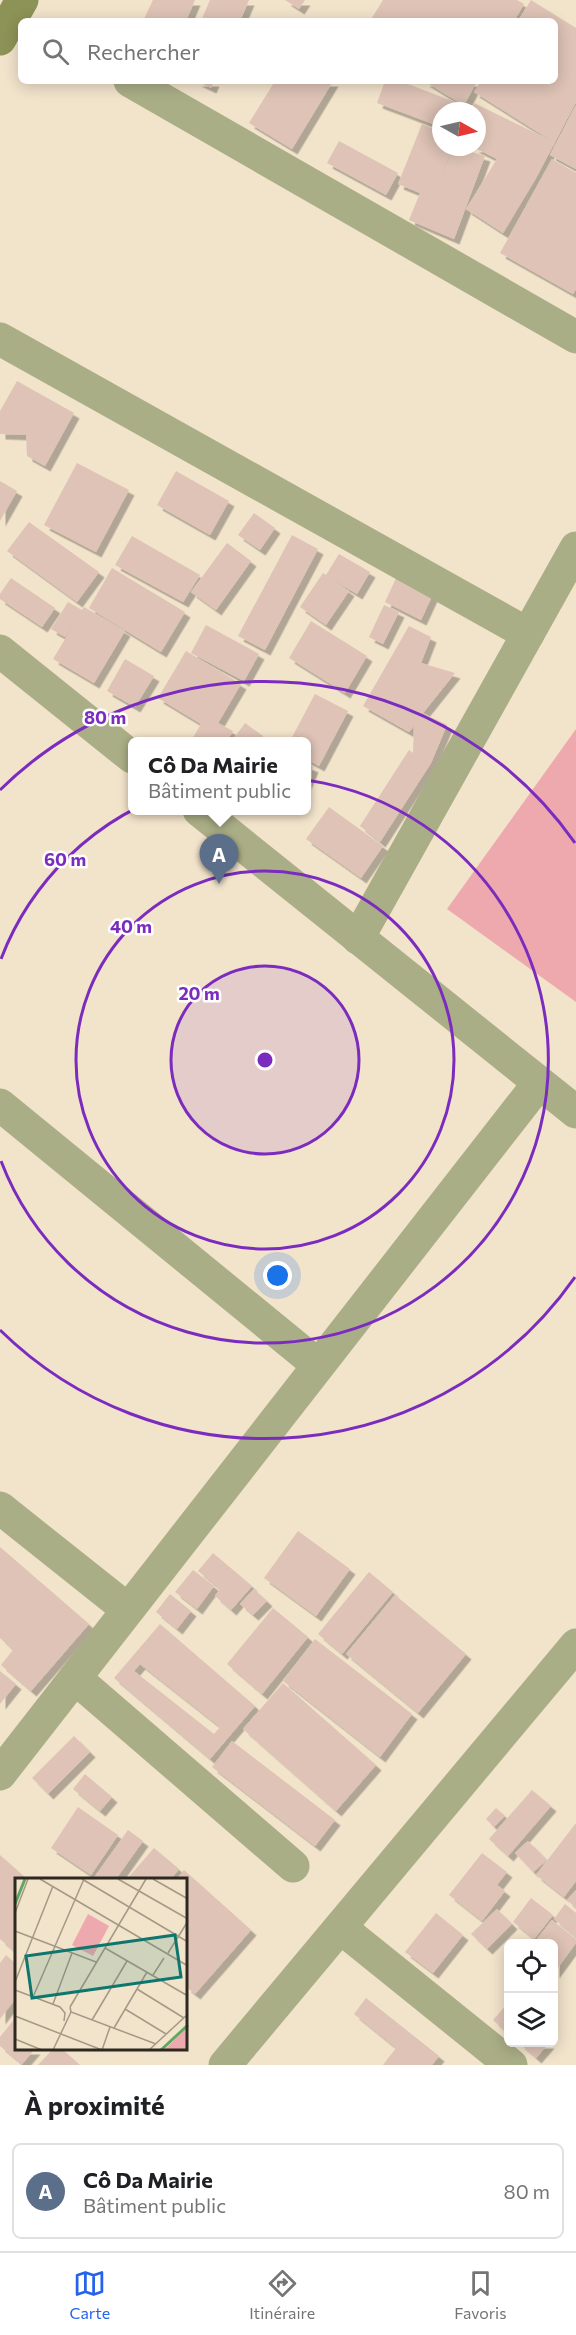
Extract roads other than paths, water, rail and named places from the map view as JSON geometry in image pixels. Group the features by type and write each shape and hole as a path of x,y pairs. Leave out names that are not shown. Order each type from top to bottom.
{"street":[{"path":"135,84 576,337"},
{"path":"0,339 528,634"},
{"path":"358,938 576,548"},
{"path":"0,651 128,754"},
{"path":"205,815 576,1112"},
{"path":"0,1774 539,1083"},
{"path":"0,1105 318,1365"},
{"path":"0,1508 127,1609"},
{"path":"225,2065 576,1645"},
{"path":"75,1678 293,1866"},
{"path":"341,1928 511,2065"}],"place":[{"name":"Cô Da Mairie","path":"219,884"}]}
